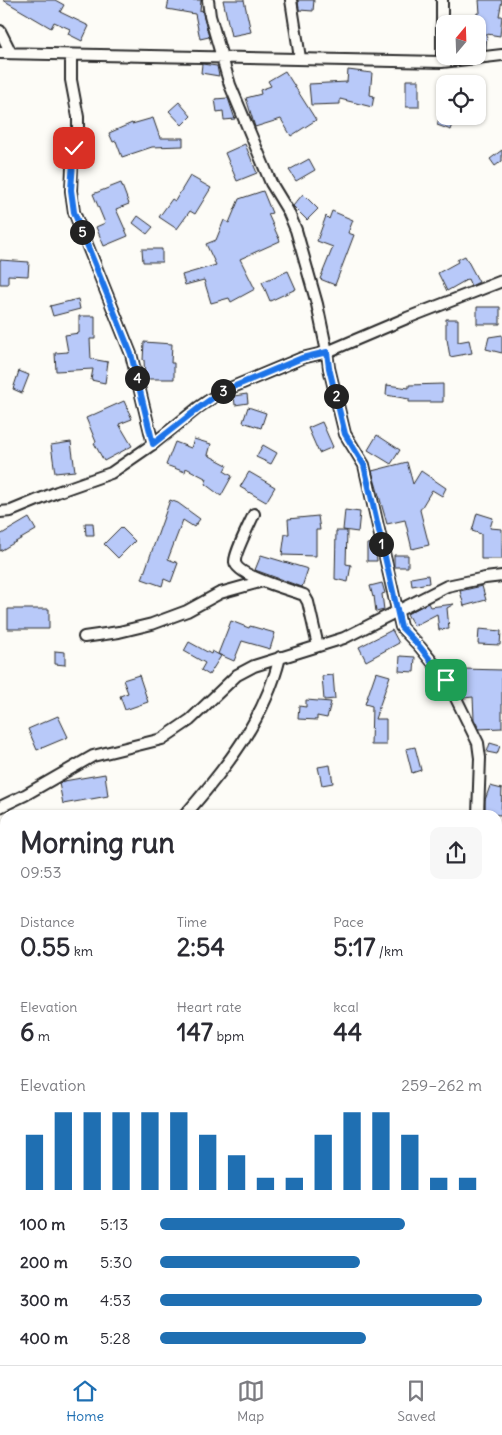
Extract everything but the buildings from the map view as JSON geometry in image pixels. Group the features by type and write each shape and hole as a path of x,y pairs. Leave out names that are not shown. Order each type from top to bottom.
{"street":[{"path":"208,0 210,16 230,85 254,139 260,158 296,230 317,304 329,368 345,434 364,465 401,627 420,647 446,680 478,743 480,765 478,810"},
{"path":"291,0 300,58"},
{"path":"442,0 442,15"},
{"path":"0,31 5,53 436,62"},
{"path":"71,54 70,80 78,117 71,190 74,212 131,354 153,444"},
{"path":"486,57 502,55"},
{"path":"0,512 11,511 111,473 153,444 221,392 302,358 327,352 502,281"},
{"path":"254,514 235,562 239,569 304,595 308,602 318,646"},
{"path":"0,807 93,756 162,739 190,720 237,675 254,666 344,638 447,586 502,576"},
{"path":"84,637 119,632 152,624 187,612 220,594 263,580"},
{"path":"189,810 228,763 258,718 274,681 280,657"}],"route":[{"path":"74,148 71,190 74,212 101,284 131,354 153,444 221,392 302,358 327,352 345,434 364,465 401,627 420,647 446,680"}]}
